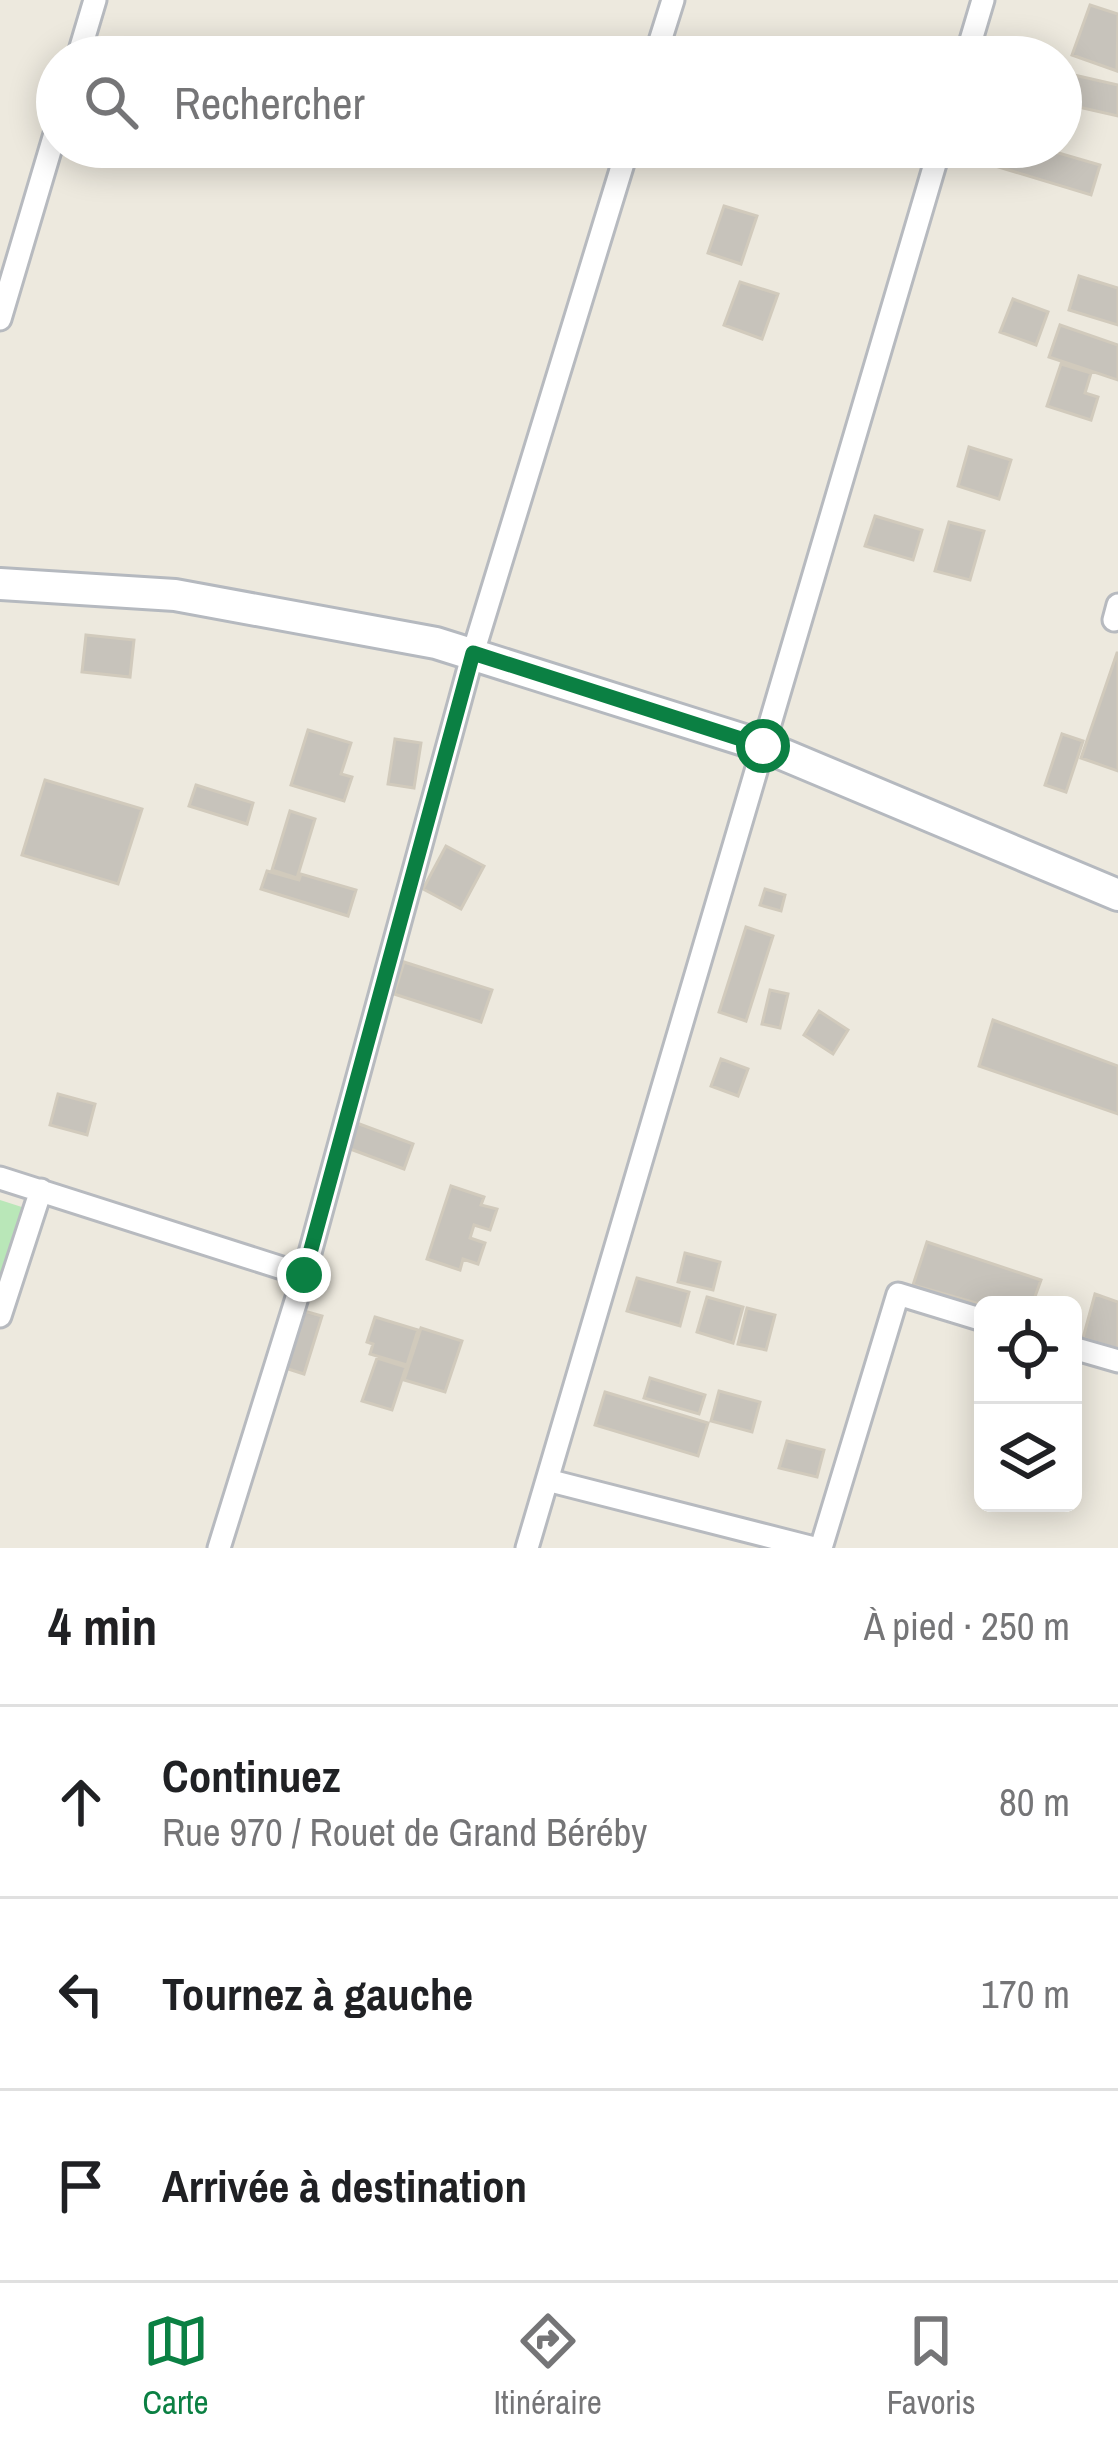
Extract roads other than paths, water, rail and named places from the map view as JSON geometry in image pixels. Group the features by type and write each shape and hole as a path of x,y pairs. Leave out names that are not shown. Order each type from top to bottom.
{"main road":[{"path":"0,584 175,595 473,653 763,746 1118,895"}],"street":[{"path":"84,36 95,0"},
{"path":"662,36 673,0"},
{"path":"972,36 983,0"},
{"path":"0,319 45,168"},
{"path":"219,1548 304,1275 473,653 622,168"},
{"path":"527,1548 934,168"},
{"path":"0,1178 304,1275"},
{"path":"0,1316 41,1190"},
{"path":"547,1480 818,1548 898,1294 974,1317"},
{"path":"1082,1351 1118,1361"}]}
